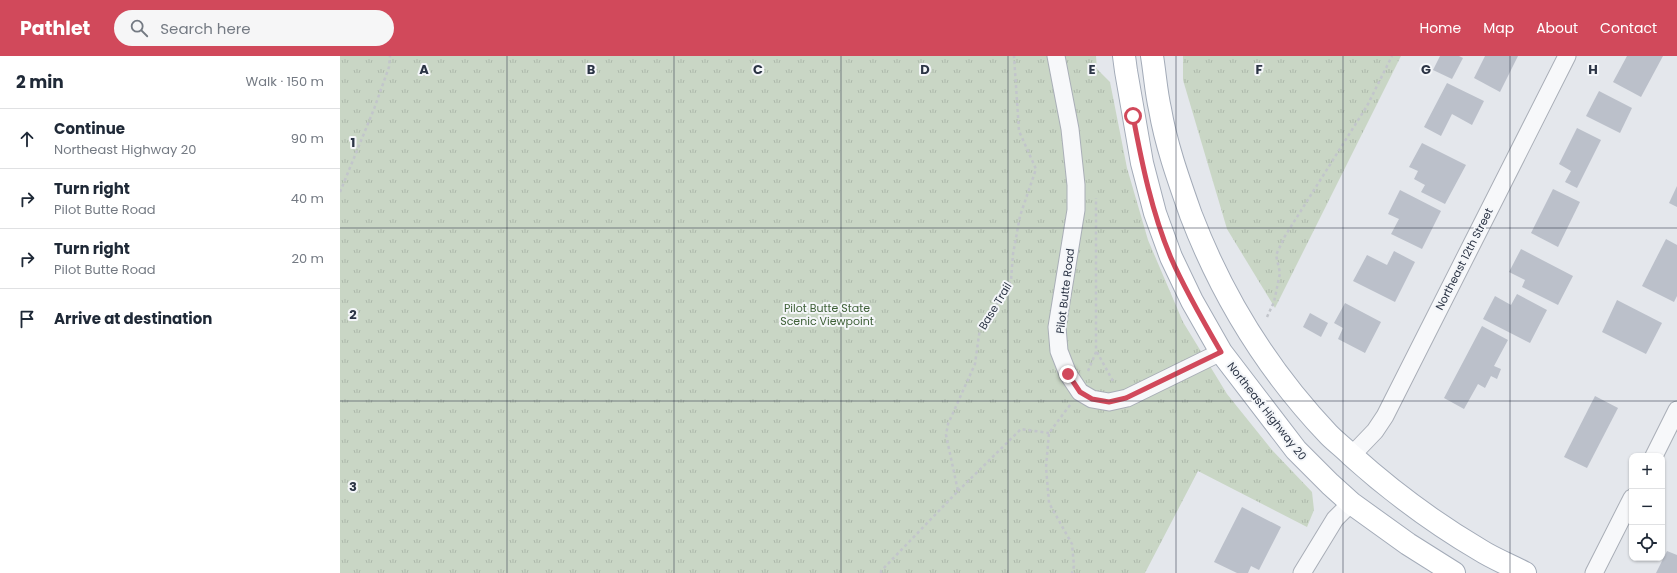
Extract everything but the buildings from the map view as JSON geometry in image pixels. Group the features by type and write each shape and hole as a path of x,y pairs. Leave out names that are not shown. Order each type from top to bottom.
{"main road":[{"name":"Northeast Highway 20","path":"1124,56 1142,163 1155,213 1174,263 1192,301 1221,352 1296,450 1330,484 1351,503 1408,544 1454,573"},
{"path":"1152,56 1160,110 1179,181 1204,247 1230,299 1258,347 1290,391 1330,436 1377,479 1451,532 1482,551 1525,573"},
{"path":"1221,352 1236,346 1242,349 1286,408 1330,436"}],"street":[{"name":"Pilot Butte Road","path":"1056,56 1070,129 1076,185 1076,210 1058,327 1059,351 1068,374 1080,392"},
{"name":"Northeast 12th Street","path":"1352,455 1375,431 1385,416 1567,56"},
{"path":"1080,392 1092,399 1109,402 1124,399 1221,352"},
{"path":"1656,453 1677,410"},
{"path":"1302,573 1335,519 1351,503"},
{"path":"1594,573 1629,504"}],"path":[{"path":"340,192 374,109 389,67 390,56"},
{"name":"Base Trail","path":"958,491 946,435 948,424 975,364 980,328 987,316 1003,296 1011,280 1013,254 1020,216 1036,170 1019,130 1014,56"},
{"path":"1267,317 1274,302 1280,273 1276,255 1285,236 1366,106 1392,56"},
{"path":"1096,352 1124,399"},
{"path":"1072,573 1074,566 1072,544 1049,503 1046,467 1049,433 1080,392"},
{"path":"880,572 1020,429 1049,433"}],"green space":[{"name":"Pilot Butte State Scenic Viewpoint","path":"340,56 1096,56 1097,69 1110,82 1127,168 1148,240 1183,322 1227,394 1272,450 1312,492 1314,510 1307,527 1198,471 1145,573 340,573"},
{"path":"1183,56 1401,56 1275,308 1227,229 1183,80"}],"route":[{"path":"1068,374 1080,392 1092,399 1109,402 1124,399 1221,352 1192,301 1171,257 1155,213 1142,163 1133,116"}]}
